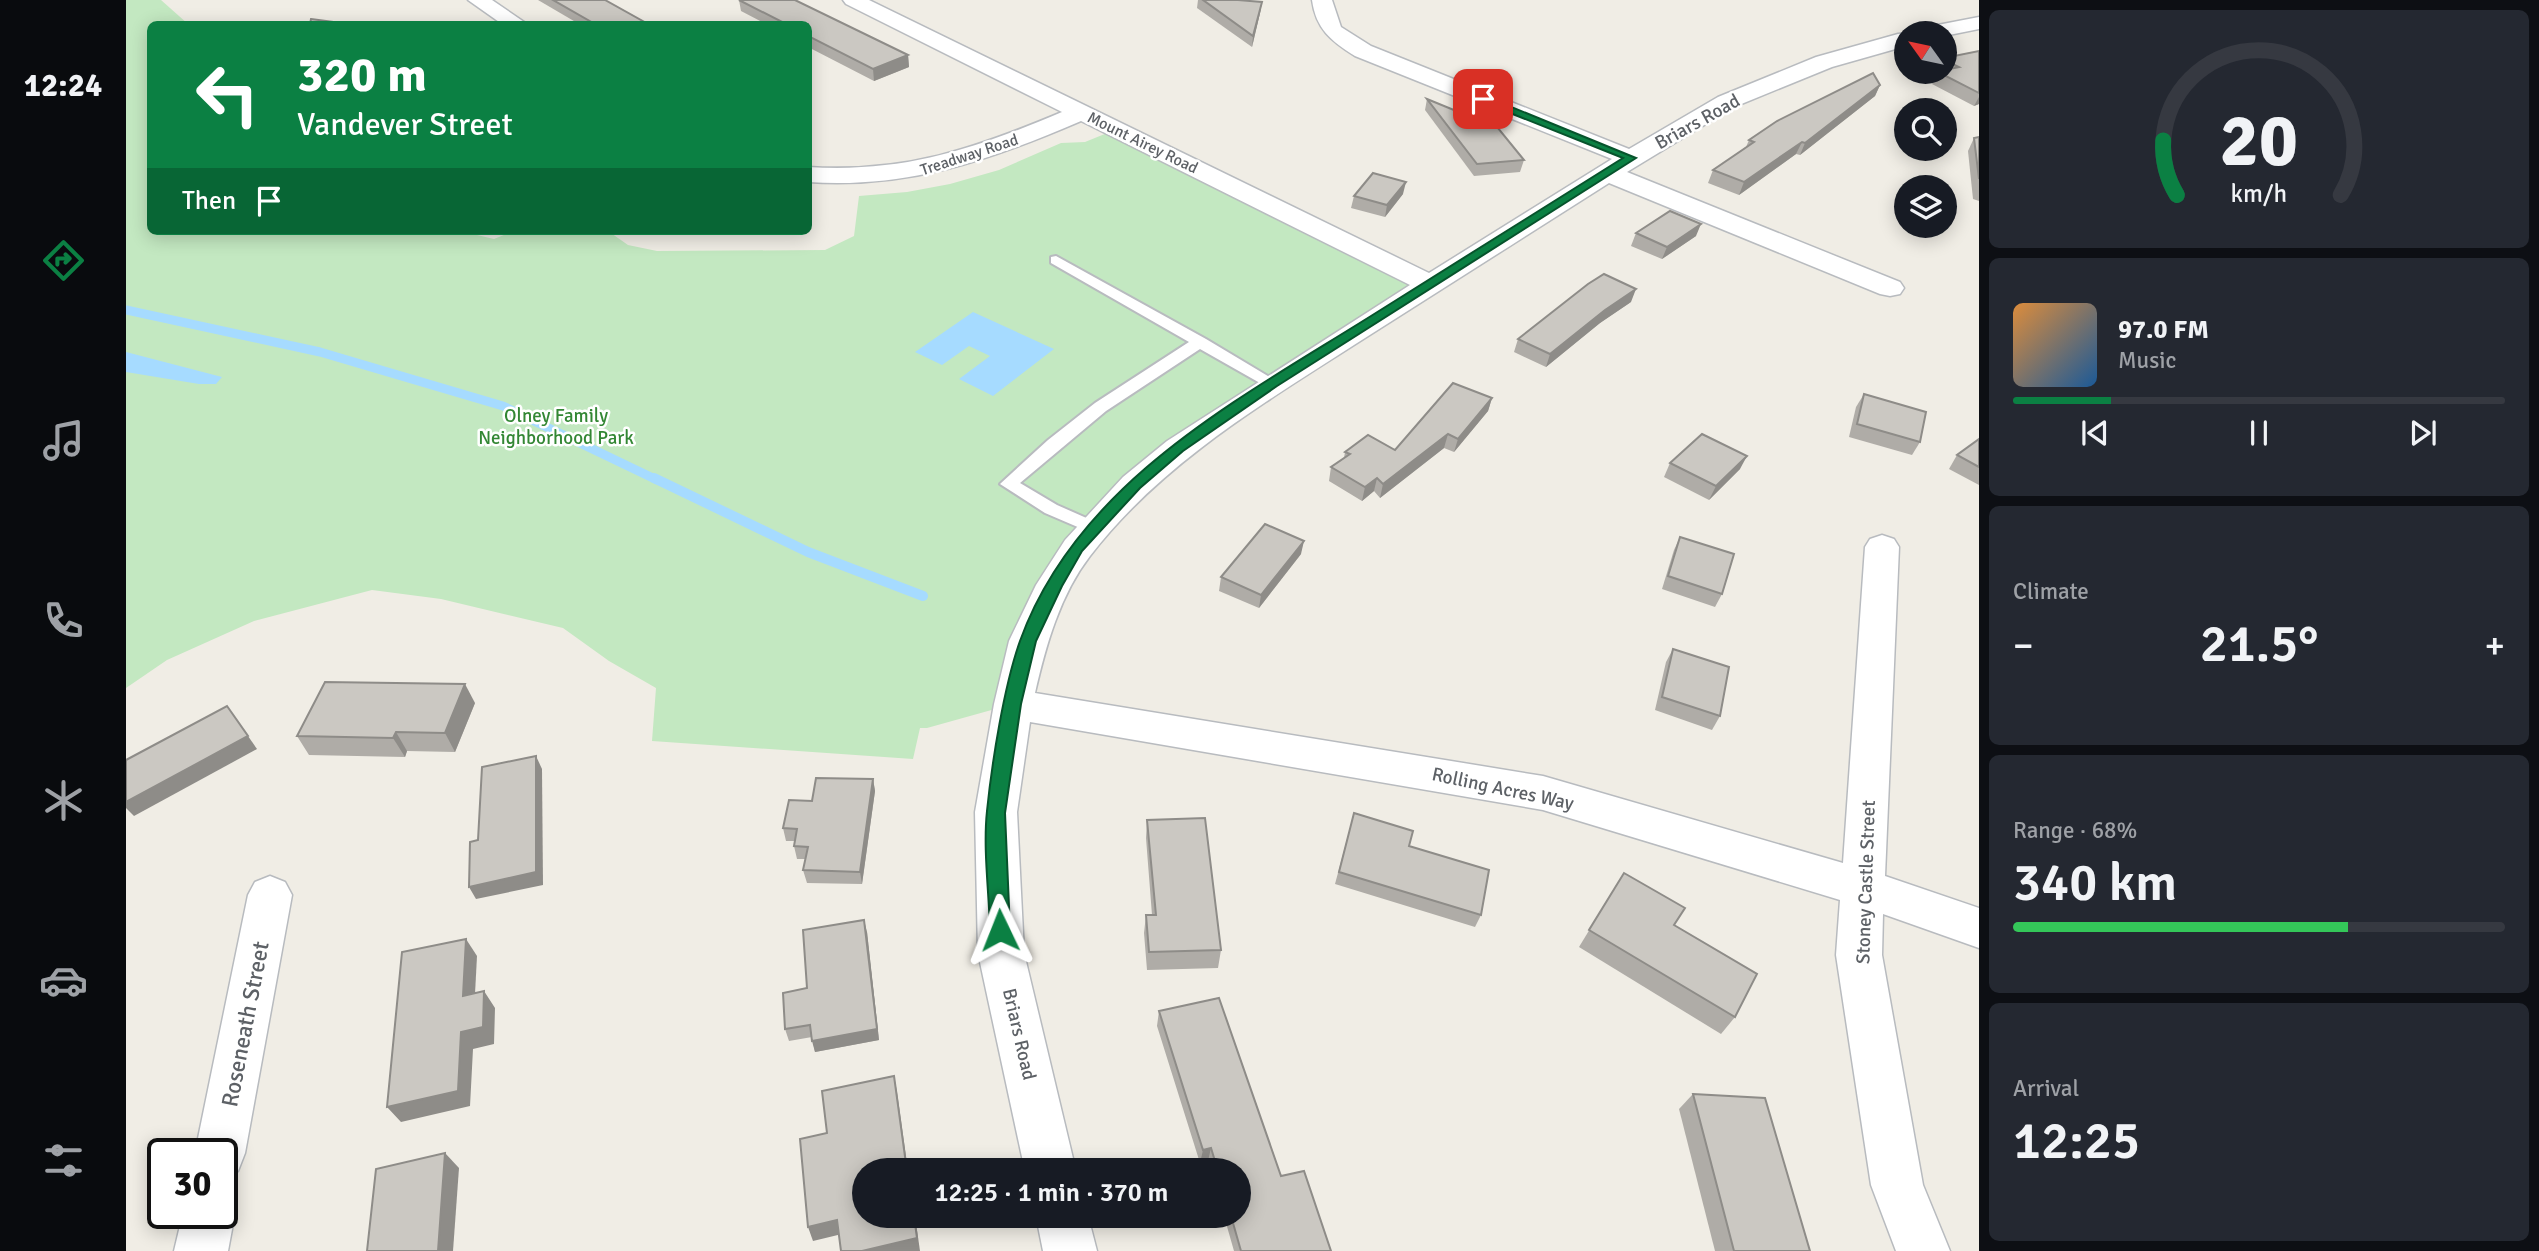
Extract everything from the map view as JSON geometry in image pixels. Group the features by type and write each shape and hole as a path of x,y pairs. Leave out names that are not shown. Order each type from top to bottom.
{"street":[{"path":"478,0 511,21"},
{"name":"Mount Airey Road","path":"853,0 1432,285"},
{"path":"1322,0 1324,20 1334,34 1363,51 1890,288"},
{"path":"1957,27 1979,23"},
{"name":"Briars Road","path":"1048,1158 1001,953 996,813 1013,704 1028,641 1054,585 1077,548 1135,485 1178,448 1273,384 1620,165 1726,102 1824,62 1894,42"},
{"name":"Treadway Road","path":"812,174 879,176 941,166 1005,145 1083,112"},
{"name":"Stoney Castle Street","path":"1882,548 1861,887 1860,955 1897,1185 1923,1251"},
{"name":"Rolling Acres Way","path":"1013,704 1543,793 1861,887 1979,928"},
{"name":"Roseneath Street","path":"223,1138 270,895"},
{"path":"1065,1228 1070,1251"},
{"path":"201,1251 206,1229"}],"lane":[{"path":"1056,260 1273,384"},
{"path":"1094,528 1009,484 1047,448 1130,383 1202,342"}],"green space":[{"name":"Olney Family Neighborhood Park","path":"126,0 161,0 185,21 147,21 147,235 477,235 494,239 504,235 614,235 628,245 657,251 825,250 854,236 859,196 907,192 950,184 999,170 1061,143 1085,142 1117,129 1431,285 1273,384 1094,528 1013,704 920,728 913,759 652,741 656,688 609,661 563,628 441,599 372,590 254,621 167,660 126,688"}],"water":[{"path":"973,312 1054,349 993,396 959,379 990,356 969,346 942,365 915,352"},
{"path":"126,352 222,377 216,384 199,384 126,372"}],"building":[{"path":"553,0 605,0 643,21 590,21"},
{"path":"739,0 795,0 908,55 873,69 812,38 812,21 780,21"},
{"path":"1203,0 1262,2 1253,36"},
{"path":"1979,51 1979,93 1957,82 1957,55"},
{"path":"1873,73 1880,85 1805,143 1802,142 1744,182 1713,170 1754,142 1749,140 1777,121"},
{"path":"1427,99 1498,128 1524,160 1477,164"},
{"path":"1979,137 1979,179 1974,138"},
{"path":"1373,173 1406,182 1387,205 1354,196"},
{"path":"1670,211 1701,224 1667,247 1636,233"},
{"path":"1604,274 1636,289 1550,354 1518,339 1588,284"},
{"path":"1453,383 1492,398 1458,439 1448,434 1383,484 1377,478 1365,487 1331,467 1350,454 1345,452 1368,435 1395,450"},
{"path":"1864,394 1926,412 1920,442 1857,424"},
{"path":"1702,434 1747,456 1716,486 1670,463"},
{"path":"1979,439 1979,467 1957,455"},
{"path":"1265,524 1304,541 1261,595 1221,577"},
{"path":"1680,537 1734,554 1722,594 1668,576"},
{"path":"1673,649 1729,667 1720,716 1662,697"},
{"path":"325,682 465,684 445,733 396,732 393,738 297,736"},
{"path":"227,706 248,736 126,802 126,760"},
{"path":"536,756 536,872 469,887 470,842 478,840 482,767"},
{"path":"816,778 873,779 860,872 803,870 808,847 794,846 797,829 783,828 789,800 812,801"},
{"path":"1354,813 1413,831 1409,846 1489,870 1481,915 1339,872"},
{"path":"1205,818 1221,950 1149,952 1146,915 1156,915 1147,820"},
{"path":"1624,873 1685,908 1674,925 1757,974 1735,1017 1589,930"},
{"path":"864,920 877,1029 812,1041 810,1025 785,1029 783,993 807,988 803,930"},
{"path":"466,939 463,996 484,991 483,1027 461,1032 458,1091 387,1107 402,952"},
{"path":"1219,998 1281,1176 1304,1171 1331,1251 1241,1251 1234,1228 1251,1228 1251,1158 1214,1158 1211,1148 1203,1150 1159,1011"},
{"path":"894,1076 905,1158 852,1158 852,1228 916,1228 917,1238 862,1251 841,1251 837,1220 808,1227 800,1139 827,1133 822,1091"},
{"path":"1693,1094 1765,1098 1810,1251 1734,1251"},
{"path":"445,1153 438,1251 367,1251 376,1169"}],"waterway":[{"path":"126,310 320,352 503,406 657,480"},
{"path":"654,478 808,552 923,596"}],"route":[{"path":"1000,930 996,813 1013,704 1028,641 1054,585 1077,548 1135,485 1178,448 1273,384 1631,158 1483,99"}]}
